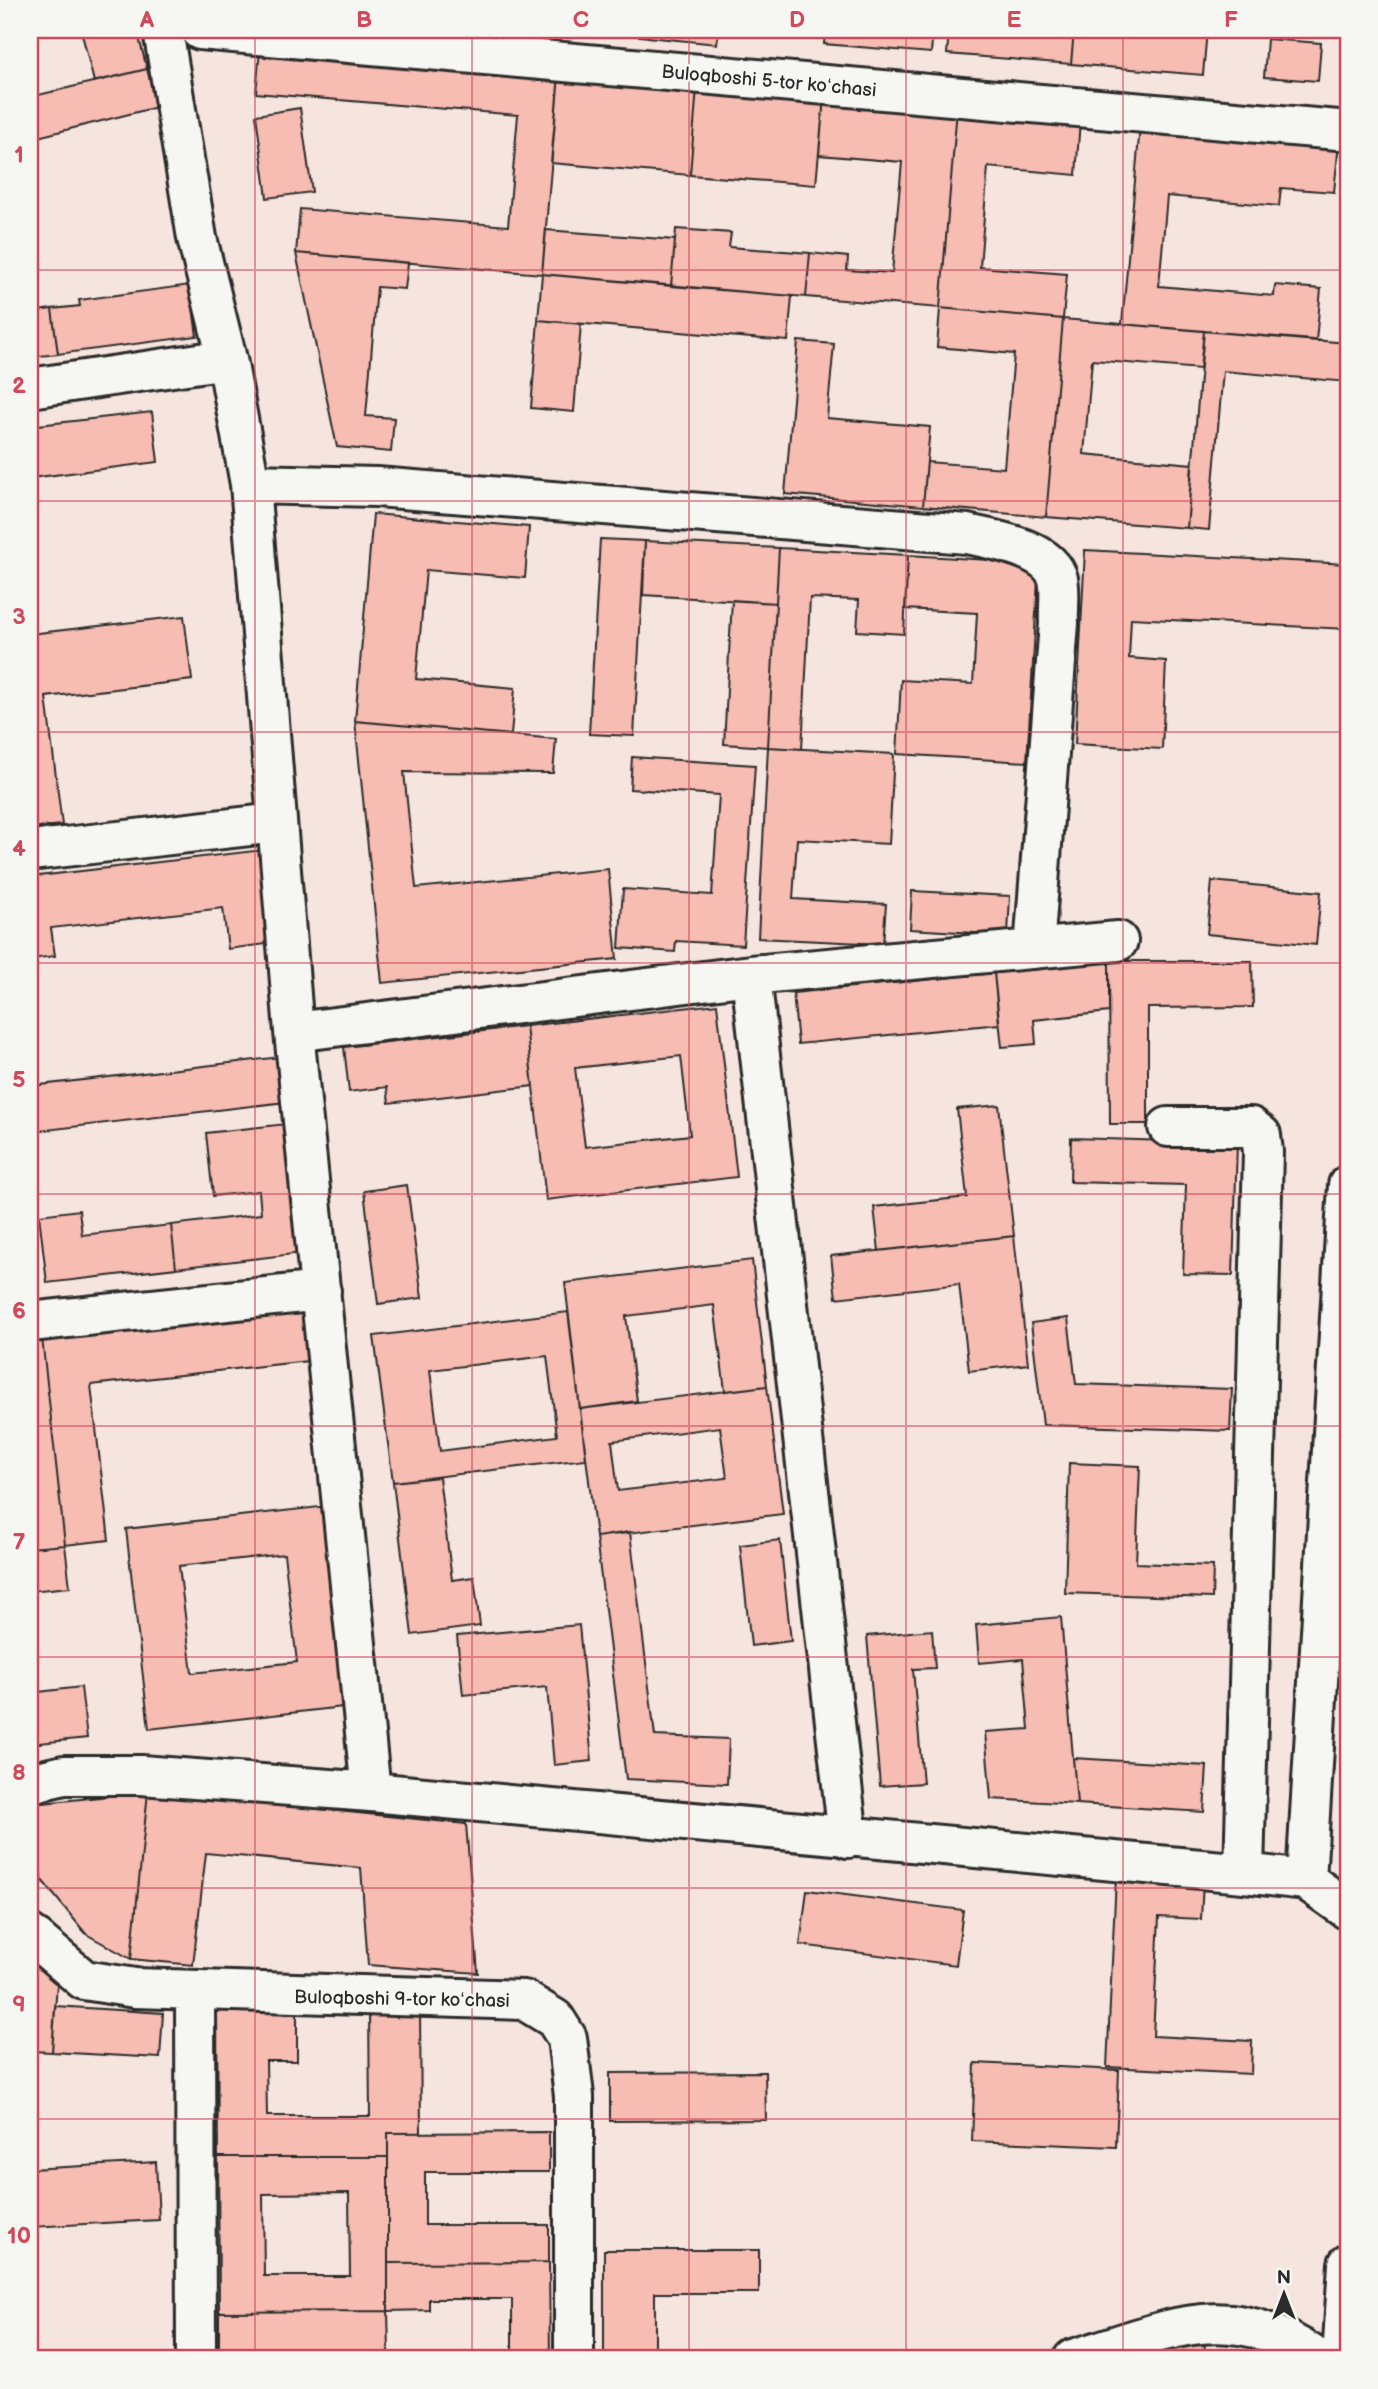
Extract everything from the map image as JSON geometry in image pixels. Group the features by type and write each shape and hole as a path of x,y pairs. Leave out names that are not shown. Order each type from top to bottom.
{"street":[{"path":"163,30 197,238 226,359 250,484 269,687 276,823 294,1032 371,1791"},
{"name":"Buloqboshi 5-tor koʻchasi","path":"200,30 1338,130"},
{"path":"30,388 226,359"},
{"path":"250,484 377,487 967,534 1011,544 1039,555 1058,577 1059,623 1034,949"},
{"path":"30,851 276,823"},
{"path":"294,1032 751,975 1118,941"},
{"path":"751,975 848,1838"},
{"path":"1168,1127 1251,1127 1261,1135 1263,1152 1244,1873"},
{"path":"1306,1880 1348,1185"},
{"path":"30,1322 321,1291"},
{"path":"30,1783 64,1775 141,1775 371,1791 848,1838 1244,1873 1306,1880 1348,1910"},
{"name":"Buloqboshi 9-tor koʻchasi","path":"30,1934 84,1980 194,1993 524,2000 555,2019 567,2038 574,2096 574,2359"},
{"path":"194,1993 196,2359"},
{"path":"1342,2359 1348,2264"},
{"path":"1073,2359 1195,2323 1227,2321 1288,2338 1318,2359"}],"building":[{"path":"81,30 137,30 147,69 94,82"},
{"path":"587,30 648,30 648,37"},
{"path":"648,30 719,30 717,44 648,37"},
{"path":"825,30 933,30 931,53 824,44"},
{"path":"949,30 1074,30 1071,64 947,54"},
{"path":"1074,30 1173,34 1173,30 1207,30 1203,75 1071,64"},
{"path":"1267,39 1321,43 1318,81 1264,77"},
{"path":"260,49 559,74 542,274 296,253 300,209 508,226 518,115 256,93"},
{"path":"147,69 157,107 30,139 30,97"},
{"path":"559,74 697,87 690,175 551,163"},
{"path":"697,87 824,97 816,185 690,175"},
{"path":"824,97 957,109 940,308 806,297 810,253 848,257 847,270 892,273 902,162 819,155"},
{"path":"300,108 312,192 267,198 256,115"},
{"path":"957,109 1080,120 1076,175 988,167 980,267 1067,274 1063,319 940,308"},
{"path":"1140,126 1339,143 1334,192 1281,188 1279,206 1167,196 1159,286 1274,296 1275,285 1321,289 1316,341 1122,324"},
{"path":"676,229 731,233 729,247 810,253 806,297 671,286"},
{"path":"546,230 675,240 671,286 542,274"},
{"path":"296,253 408,263 405,289 377,287 366,416 394,418 391,452 337,447"},
{"path":"542,274 792,296 788,341 538,320"},
{"path":"190,285 197,336 58,354 52,309 80,306 79,300"},
{"path":"940,308 1063,319 1046,517 923,506 927,462 1004,468 1014,354 937,347"},
{"path":"52,309 58,354 30,357 30,312"},
{"path":"1063,319 1204,331 1200,369 1092,360 1084,454 1192,464 1187,528 1046,517"},
{"path":"538,320 581,324 574,412 531,408"},
{"path":"1204,331 1348,343 1348,382 1223,371 1209,530 1187,528"},
{"path":"798,341 834,344 827,418 930,427 923,506 785,494"},
{"path":"152,412 158,462 30,478 30,426"},
{"path":"373,514 529,527 525,578 426,570 416,679 515,688 511,735 355,721"},
{"path":"600,539 645,541 634,736 589,734"},
{"path":"645,541 779,548 776,603 643,595"},
{"path":"779,548 908,555 904,634 857,631 859,600 810,598 802,749 768,747"},
{"path":"1085,550 1348,564 1348,629 1131,618 1129,658 1166,661 1162,749 1075,744"},
{"path":"908,555 1039,563 1027,762 897,754 901,680 973,684 977,613 905,609"},
{"path":"732,600 776,603 768,747 724,744"},
{"path":"184,616 192,680 46,697 62,825 30,828 30,634"},
{"path":"355,721 556,739 553,773 404,772 416,888 608,869 617,959 382,983"},
{"path":"768,747 894,754 889,844 797,839 793,899 886,904 883,944 758,938"},
{"path":"632,757 755,765 743,945 676,941 675,952 619,948 623,889 712,895 719,795 630,789"},
{"path":"263,850 274,943 228,949 223,908 51,928 55,956 30,959 30,877"},
{"path":"1212,881 1321,892 1316,945 1207,934"},
{"path":"912,891 1010,896 1008,935 910,929"},
{"path":"1109,961 1109,1012 1034,1020 1036,1044 1002,1047 994,973"},
{"path":"1109,961 1252,961 1253,1007 1148,1008 1148,1124 1110,1124"},
{"path":"994,973 999,1024 798,1044 793,993"},
{"path":"717,1004 737,1177 546,1200 526,1026","holes":["681,1056 690,1135 585,1147 575,1068"]},
{"path":"526,1026 533,1086 389,1103 387,1087 349,1092 344,1047"},
{"path":"289,1056 294,1101 38,1131 32,1086"},
{"path":"999,1105 1014,1236 879,1251 874,1207 967,1197 957,1109"},
{"path":"286,1124 302,1253 176,1268 171,1225 261,1214 259,1191 213,1196 206,1133"},
{"path":"1071,1138 1237,1143 1233,1275 1183,1274 1186,1185 1070,1182"},
{"path":"407,1185 422,1298 378,1304 364,1191"},
{"path":"79,1210 82,1235 171,1225 176,1268 47,1283 39,1215"},
{"path":"1014,1236 1028,1364 969,1371 959,1284 836,1298 831,1256"},
{"path":"752,1260 767,1386 725,1391 714,1305 626,1316 637,1401 580,1409 565,1283"},
{"path":"302,1309 308,1361 91,1385 109,1540 65,1545 42,1338"},
{"path":"568,1312 586,1459 393,1482 374,1336","holes":["547,1356 557,1436 440,1451 430,1370"]},
{"path":"1068,1318 1076,1384 1232,1389 1230,1431 1043,1425 1031,1323"},
{"path":"42,1338 65,1545 30,1548 30,1340"},
{"path":"767,1386 783,1514 596,1537 580,1409","holes":["720,1427 727,1478 618,1491 612,1441"]},
{"path":"1069,1463 1140,1466 1136,1563 1213,1566 1212,1598 1065,1593"},
{"path":"439,1477 452,1580 474,1577 480,1626 412,1635 393,1482"},
{"path":"328,1506 351,1706 149,1729 126,1529","holes":["284,1554 297,1662 192,1673 179,1566"]},
{"path":"630,1532 655,1736 729,1739 727,1784 626,1779 596,1537"},
{"path":"780,1540 791,1641 751,1646 740,1545"},
{"path":"65,1545 70,1587 30,1591 30,1548"},
{"path":"1061,1617 1077,1804 991,1799 985,1732 1029,1729 1023,1659 979,1663 976,1625"},
{"path":"579,1625 592,1761 554,1765 547,1687 463,1695 457,1636"},
{"path":"932,1630 935,1668 913,1669 923,1783 880,1786 867,1636"},
{"path":"81,1687 87,1738 30,1744 30,1693"},
{"path":"1073,1758 1207,1766 1204,1812 1077,1804"},
{"path":"148,1792 131,1959 86,1934 41,1879 33,1804"},
{"path":"148,1792 466,1824 478,1973 368,1965 361,1868 206,1853 193,1965 131,1959"},
{"path":"1116,1877 1203,1881 1201,1919 1159,1917 1153,2036 1252,2041 1251,2074 1107,2067"},
{"path":"807,1890 963,1910 956,1965 800,1945"},
{"path":"30,1947 58,1970 52,2052 30,2051"},
{"path":"55,2006 163,2013 160,2058 52,2052"},
{"path":"369,2009 420,2009 421,2133 388,2133 388,2157 218,2157 217,2010 297,2010 297,2061 266,2061 267,2116 370,2116"},
{"path":"975,2063 1119,2070 1116,2147 972,2141"},
{"path":"765,2072 766,2120 610,2121 610,2073"},
{"path":"549,2132 549,2172 425,2172 425,2225 549,2225 549,2262 388,2263 388,2133"},
{"path":"218,2157 388,2157 388,2311 219,2312","holes":["349,2193 350,2276 264,2276 263,2194"]},
{"path":"156,2162 159,2220 30,2227 30,2169"},
{"path":"604,2250 759,2250 759,2293 655,2293 655,2359 604,2359"},
{"path":"549,2262 550,2359 512,2359 512,2299 429,2299 429,2310 388,2311 388,2263"},
{"path":"388,2311 389,2353 260,2354 260,2359 219,2359 219,2312"},
{"path":"1206,2337 1203,2359 1122,2359"}]}
